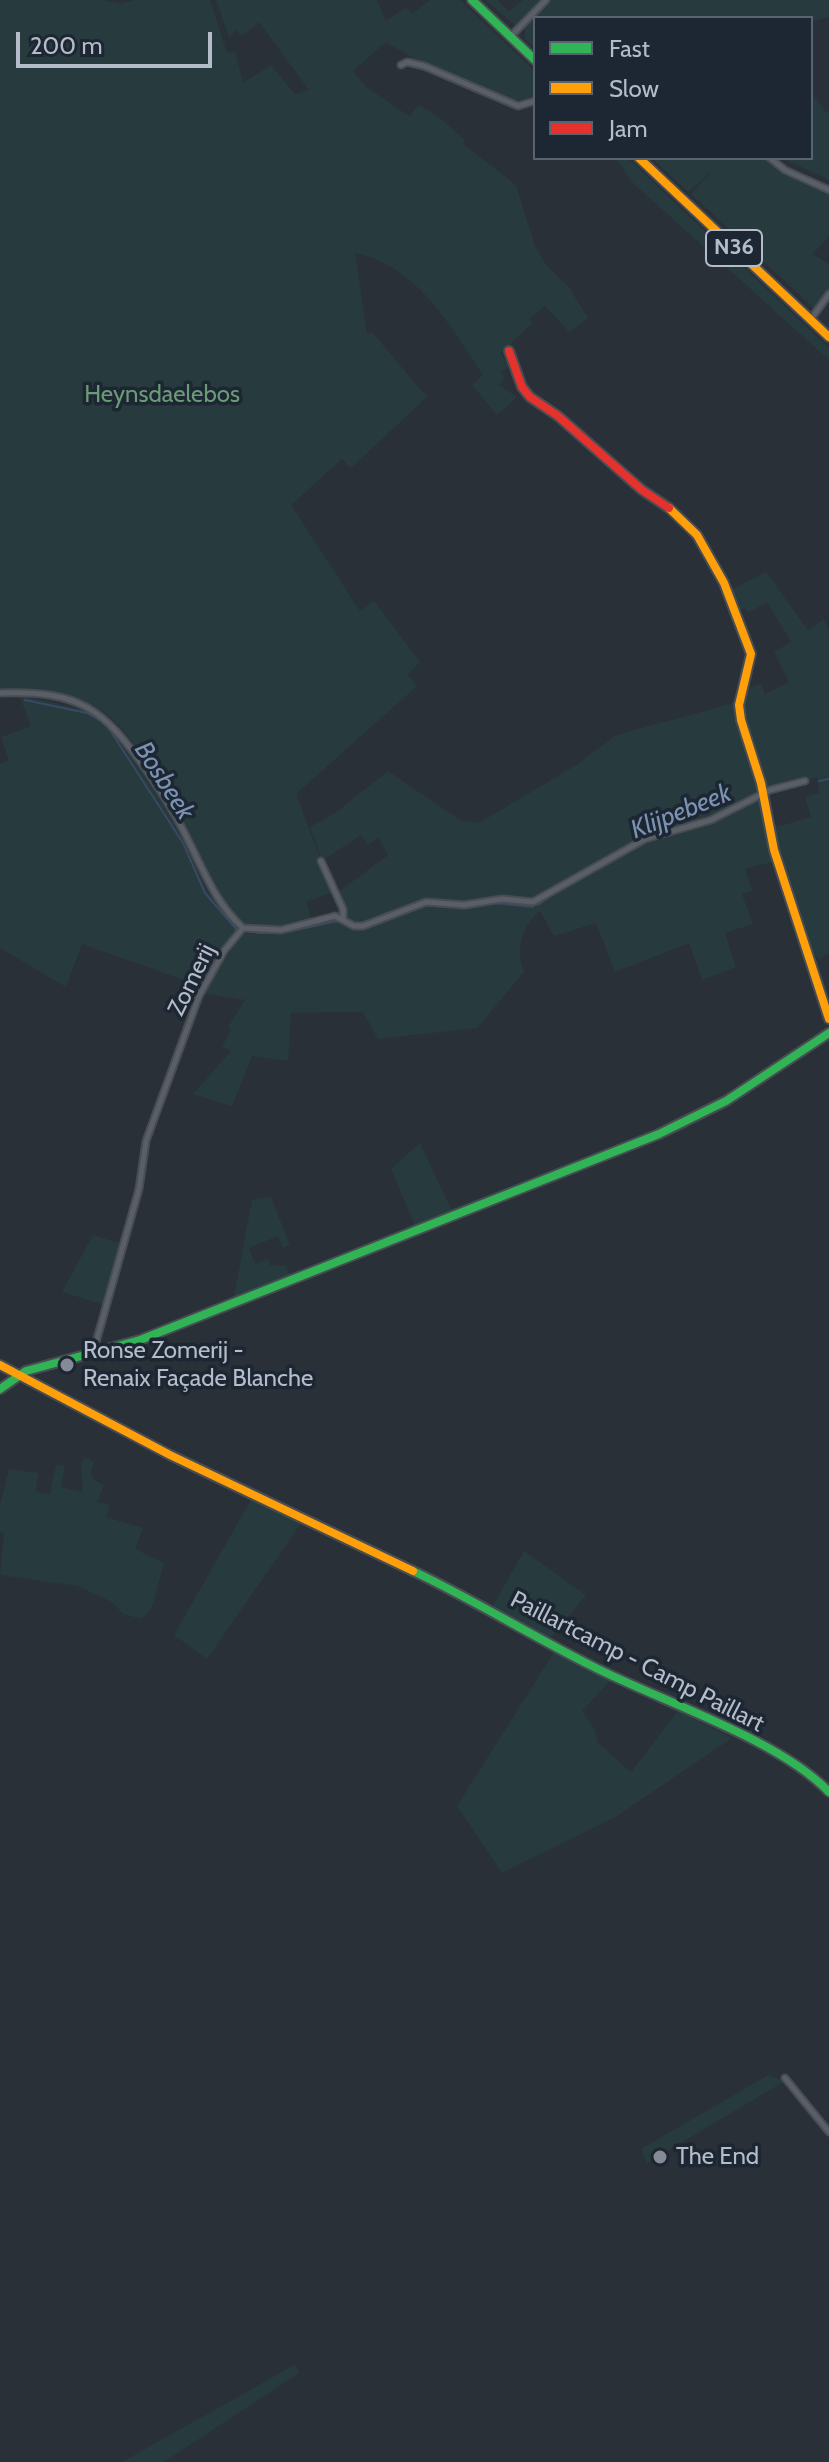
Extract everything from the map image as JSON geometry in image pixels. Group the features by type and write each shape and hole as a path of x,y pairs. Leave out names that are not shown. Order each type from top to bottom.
{"street":[{"path":"472,0 533,58"},
{"path":"510,37 546,0"},
{"path":"401,65 407,62 424,66 518,106 533,102"},
{"name":"N36","path":"641,160 829,337"},
{"path":"772,160 785,170 829,190"},
{"path":"811,320 829,294"},
{"path":"509,351 522,387 530,397 558,416 642,490 680,515 714,561 751,650 739,710 778,864 829,1019"},
{"path":"0,693 33,693 88,707 118,729 165,797 187,837 209,889 243,928"},
{"name":"Zomerij","path":"92,1354 139,1189 146,1141 201,991 224,951 243,928 281,930 329,917 363,926 431,901 464,905 502,899 533,902 645,839 711,820 761,794 805,781"},
{"path":"321,861 343,909 343,919"},
{"path":"0,1389 19,1375 175,1326 671,1129 726,1101 829,1033"},
{"name":"Paillartcamp - Camp Paillart","path":"0,1365 170,1455 421,1575 593,1667 783,1756 813,1775 829,1792"},
{"path":"785,2078 829,2132"}],"green space":[{"name":"Heynsdaelebos","path":"0,0 103,0 121,4 134,0 210,0 227,53 235,51 243,83 271,65 295,94 309,90 259,22 242,36 236,30 229,37 216,0 377,0 386,21 406,7 412,14 430,0 460,0 533,69 533,99 523,101 484,90 386,42 353,71 366,87 409,116 419,105 439,117 465,140 463,144 516,185 535,246 546,265 568,286 588,318 569,332 545,306 529,319 532,324 500,353 509,366 501,372 505,378 499,385 517,397 497,415 472,385 483,375 430,300 397,271 355,253 367,334 372,332 427,397 351,468 342,459 291,505 360,611 374,601 420,662 408,675 417,686 296,794 333,892 306,902 312,921 279,928 262,929 246,925 232,915 215,892 145,760 116,722 90,704 52,693 0,691"},
{"path":"485,0 497,0 509,11 523,0 543,0 516,26"},
{"path":"549,0 829,0 829,17 813,21 813,16 535,16"},
{"path":"533,18 533,46 525,39 525,27"},
{"path":"813,95 826,112 829,111 829,180 786,160 813,160"},
{"path":"616,160 629,160 634,164 829,348 829,360 633,183"},
{"path":"654,160 772,160 829,191 829,236 813,254 829,264 829,291 815,309 691,194 713,170 688,192"},
{"path":"584,434 653,493 683,511 706,543 731,590 766,572 808,630 824,619 829,631 829,953 819,960 816,955 809,958 770,829 811,817 805,797 819,793 818,777 766,791 741,711 745,689 761,684 765,694 789,682 774,652 791,642 767,602 748,613 744,608 738,611 697,533 581,437"},
{"path":"665,509 678,517 706,551 740,619 749,655 737,708 756,770 759,791 712,818 647,836 538,898 495,898 463,904 424,901 365,924 350,923 337,893 388,855 378,837 368,845 361,835 322,861 310,827 335,813 388,771 460,820 479,823 578,764 616,735 731,704 745,665 745,651 735,616 703,553 691,535"},
{"path":"19,695 90,711 118,729 125,746 172,815 207,890 239,929 223,947 201,986 82,944 66,987 0,948 0,764 9,760 1,737 31,726"},
{"path":"755,800 760,802 776,861 745,869 752,891 742,894 753,924 725,933 736,967 702,980 689,943 615,972 596,923 554,936 540,911 524,931 520,955 524,972 477,1028 378,1039 363,1012 291,1013 288,1061 252,1056 232,1106 193,1094 231,1051 222,1047 231,1030 228,1027 245,1000 202,993 242,934 278,931 331,919 353,928 427,903 465,907 498,901 535,903 642,842 686,829"},
{"path":"420,1143 451,1209 596,1154 405,1229 414,1223 391,1169"},
{"path":"271,1197 290,1245 283,1248 278,1236 249,1248 255,1264 268,1259 271,1266 286,1265 290,1275 228,1300 234,1296 252,1200"},
{"path":"93,1235 122,1244 105,1305 62,1292"},
{"path":"85,1457 94,1462 91,1473 94,1480 104,1485 97,1502 110,1505 106,1517 143,1528 135,1549 164,1563 152,1607 142,1619 123,1614 112,1602 78,1586 0,1575 4,1533 0,1532 0,1506 9,1469 38,1473 36,1492 50,1494 56,1465 65,1466 61,1487 83,1492 81,1463"},
{"path":"252,1498 302,1522 207,1659 174,1635"},
{"path":"524,1551 586,1595 550,1638 491,1609"},
{"path":"556,1649 610,1681 582,1711 594,1728 598,1743 631,1772 678,1711 732,1738 617,1816 502,1873 457,1806"},
{"path":"768,2075 785,2081 647,2163 641,2149"},
{"path":"296,2364 299,2373 164,2462 122,2462"}],"waterway":[{"path":"820,183 829,187"},
{"name":"Bosbeek","path":"25,700 87,713 106,724 183,843 205,893 236,929"},
{"name":"Klijpebeek","path":"819,781 829,779"},
{"name":"Klijpebeek","path":"668,835 715,821 755,801"},
{"name":"Klijpebeek","path":"604,865 643,843"},
{"name":"Klijpebeek","path":"538,905 553,894"},
{"name":"Klijpebeek","path":"445,906 468,908 494,903 533,907"},
{"name":"Klijpebeek","path":"257,933 287,932 338,921"},
{"name":"Klijpebeek","path":"347,925 362,929 378,923"}],"traffic: fast":[{"path":"472,0 533,58"},
{"path":"0,1389 26,1371 140,1340 659,1134 726,1101 829,1033"},
{"path":"413,1571 592,1666 750,1738 807,1773 829,1792"}],"traffic: slow":[{"path":"641,160 829,337"},
{"path":"669,508 697,535 724,583 751,654 739,705 741,720 761,783 774,850 829,1019"},
{"path":"0,1365 170,1455 413,1571"}],"traffic: jam":[{"path":"509,351 522,387 530,397 558,416 642,490 669,508"}],"place":[{"name":"Ronse Zomerij - Renaix Façade Blanche","path":"67,1365"},
{"name":"The End","path":"660,2157"}]}
